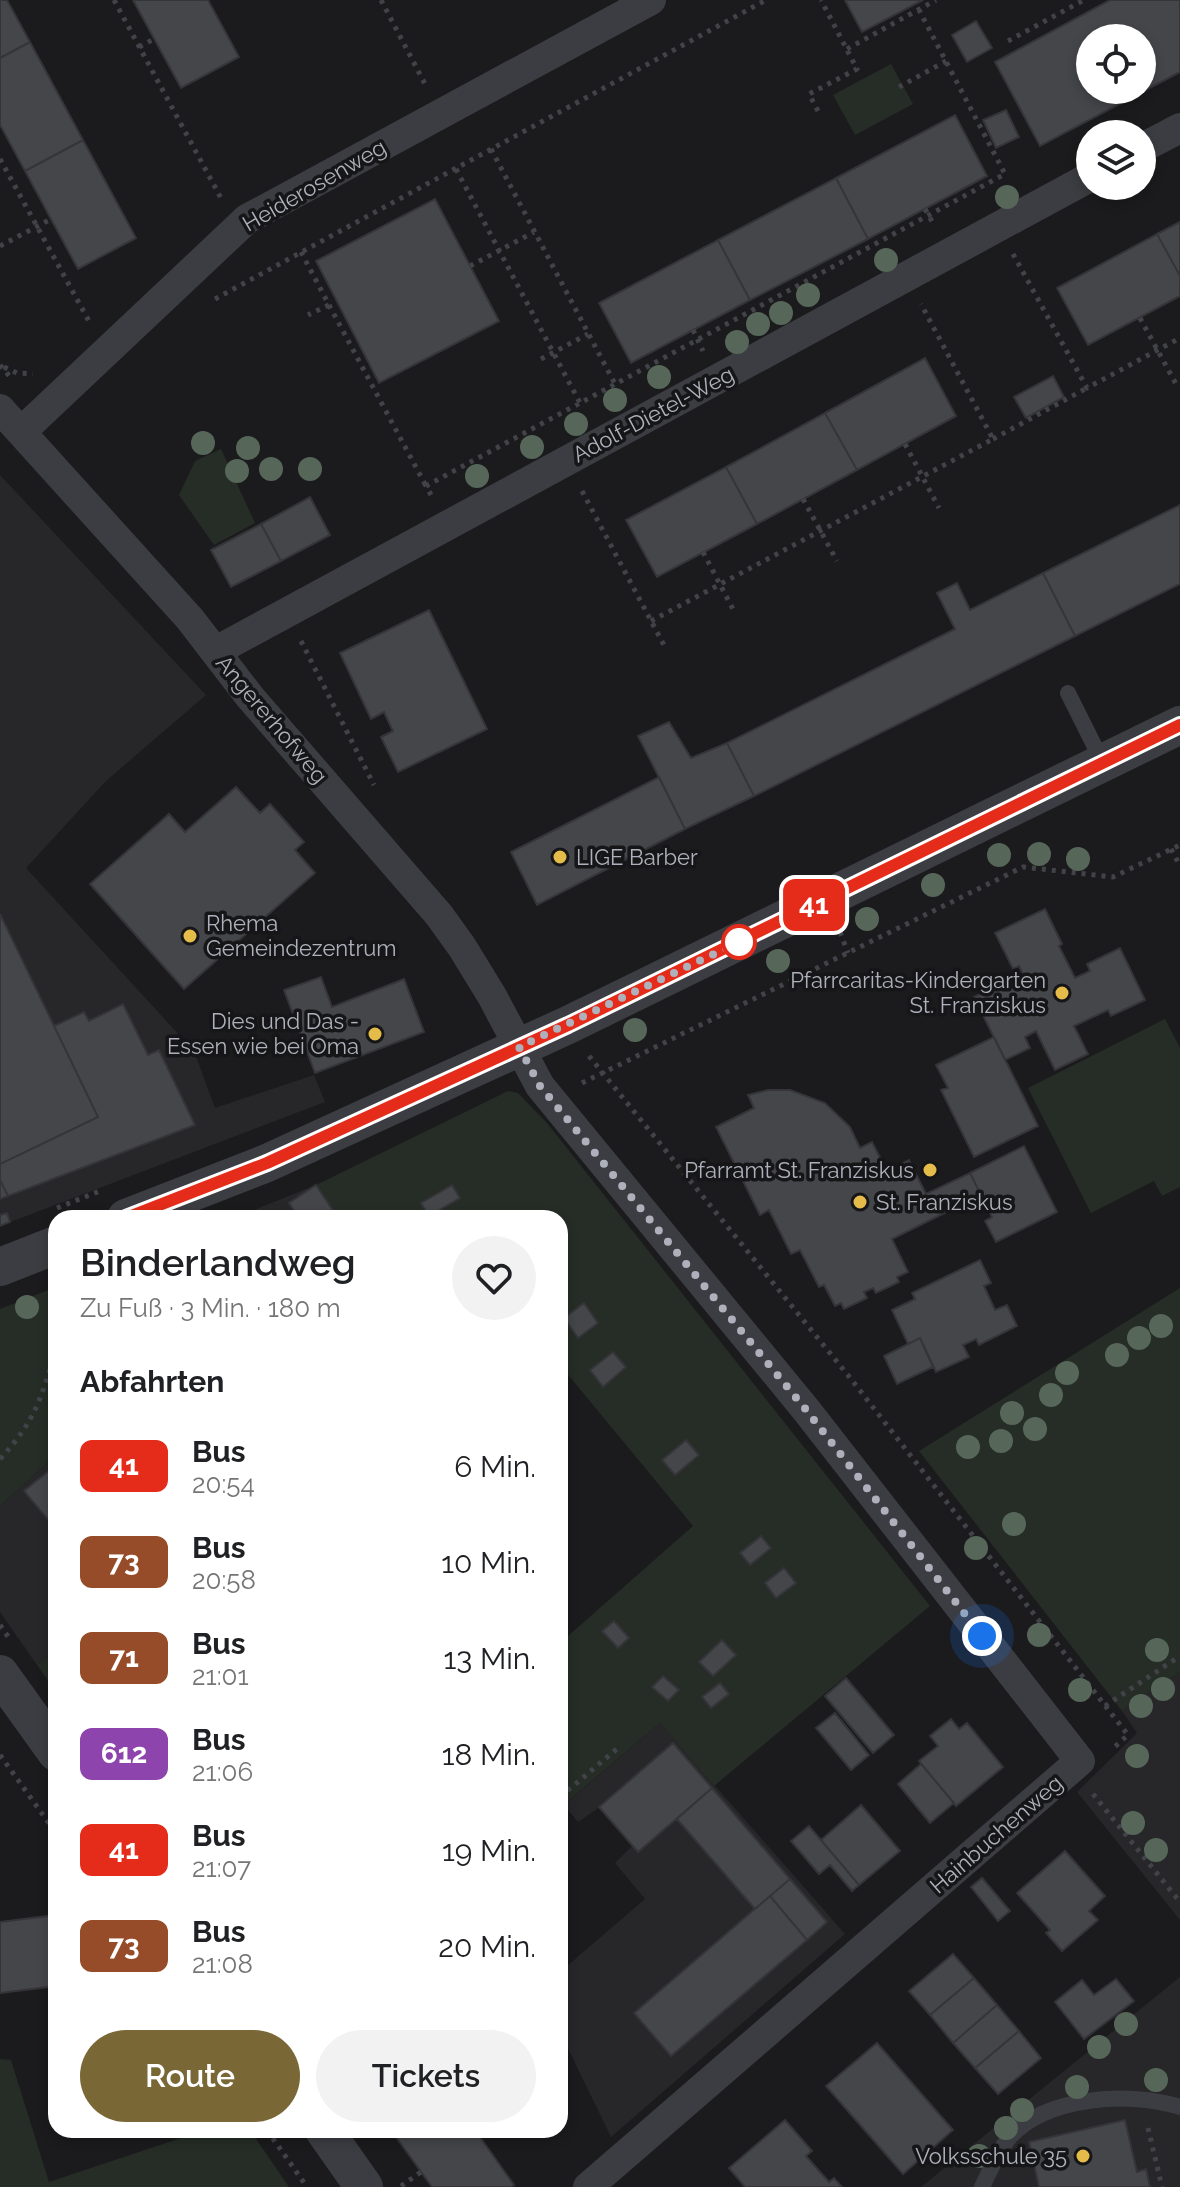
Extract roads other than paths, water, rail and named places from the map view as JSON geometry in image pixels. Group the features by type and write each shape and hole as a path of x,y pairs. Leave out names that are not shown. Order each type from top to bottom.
{"street":[{"name":"Heiderosenweg","path":"31,422 247,219 651,0"},
{"path":"1156,141 1180,128"},
{"name":"Adolf-Dietel-Weg","path":"216,651 1076,185"},
{"name":"Angererhofweg","path":"0,409 31,422 250,697 445,924 485,983 519,1047"},
{"path":"119,1202 267,1163 519,1047 1180,725"},
{"name":"Hainbuchenweg","path":"519,1047 540,1086 807,1411 1080,1761 588,2187"},
{"path":"0,1267 48,1232"},
{"path":"0,1674 48,1741"},
{"path":"330,2138 364,2187"}],"lane":[{"path":"1068,693 1103,763"},
{"path":"982,2187 1008,2139 1028,2120 1064,2106 1118,2098 1163,2102 1180,2107"}],"place":[{"name":"LIGE Barber","path":"560,857"},
{"name":"Rhema Gemeindezentrum","path":"190,936"},
{"name":"Pfarrcaritas-Kindergarten St. Franziskus","path":"1062,993"},
{"name":"Dies und Das - Essen wie bei Oma","path":"375,1034"},
{"name":"Pfarramt St. Franziskus","path":"930,1170"},
{"name":"St. Franziskus","path":"860,1202"},
{"name":"Volksschule 35","path":"1083,2156"}]}
